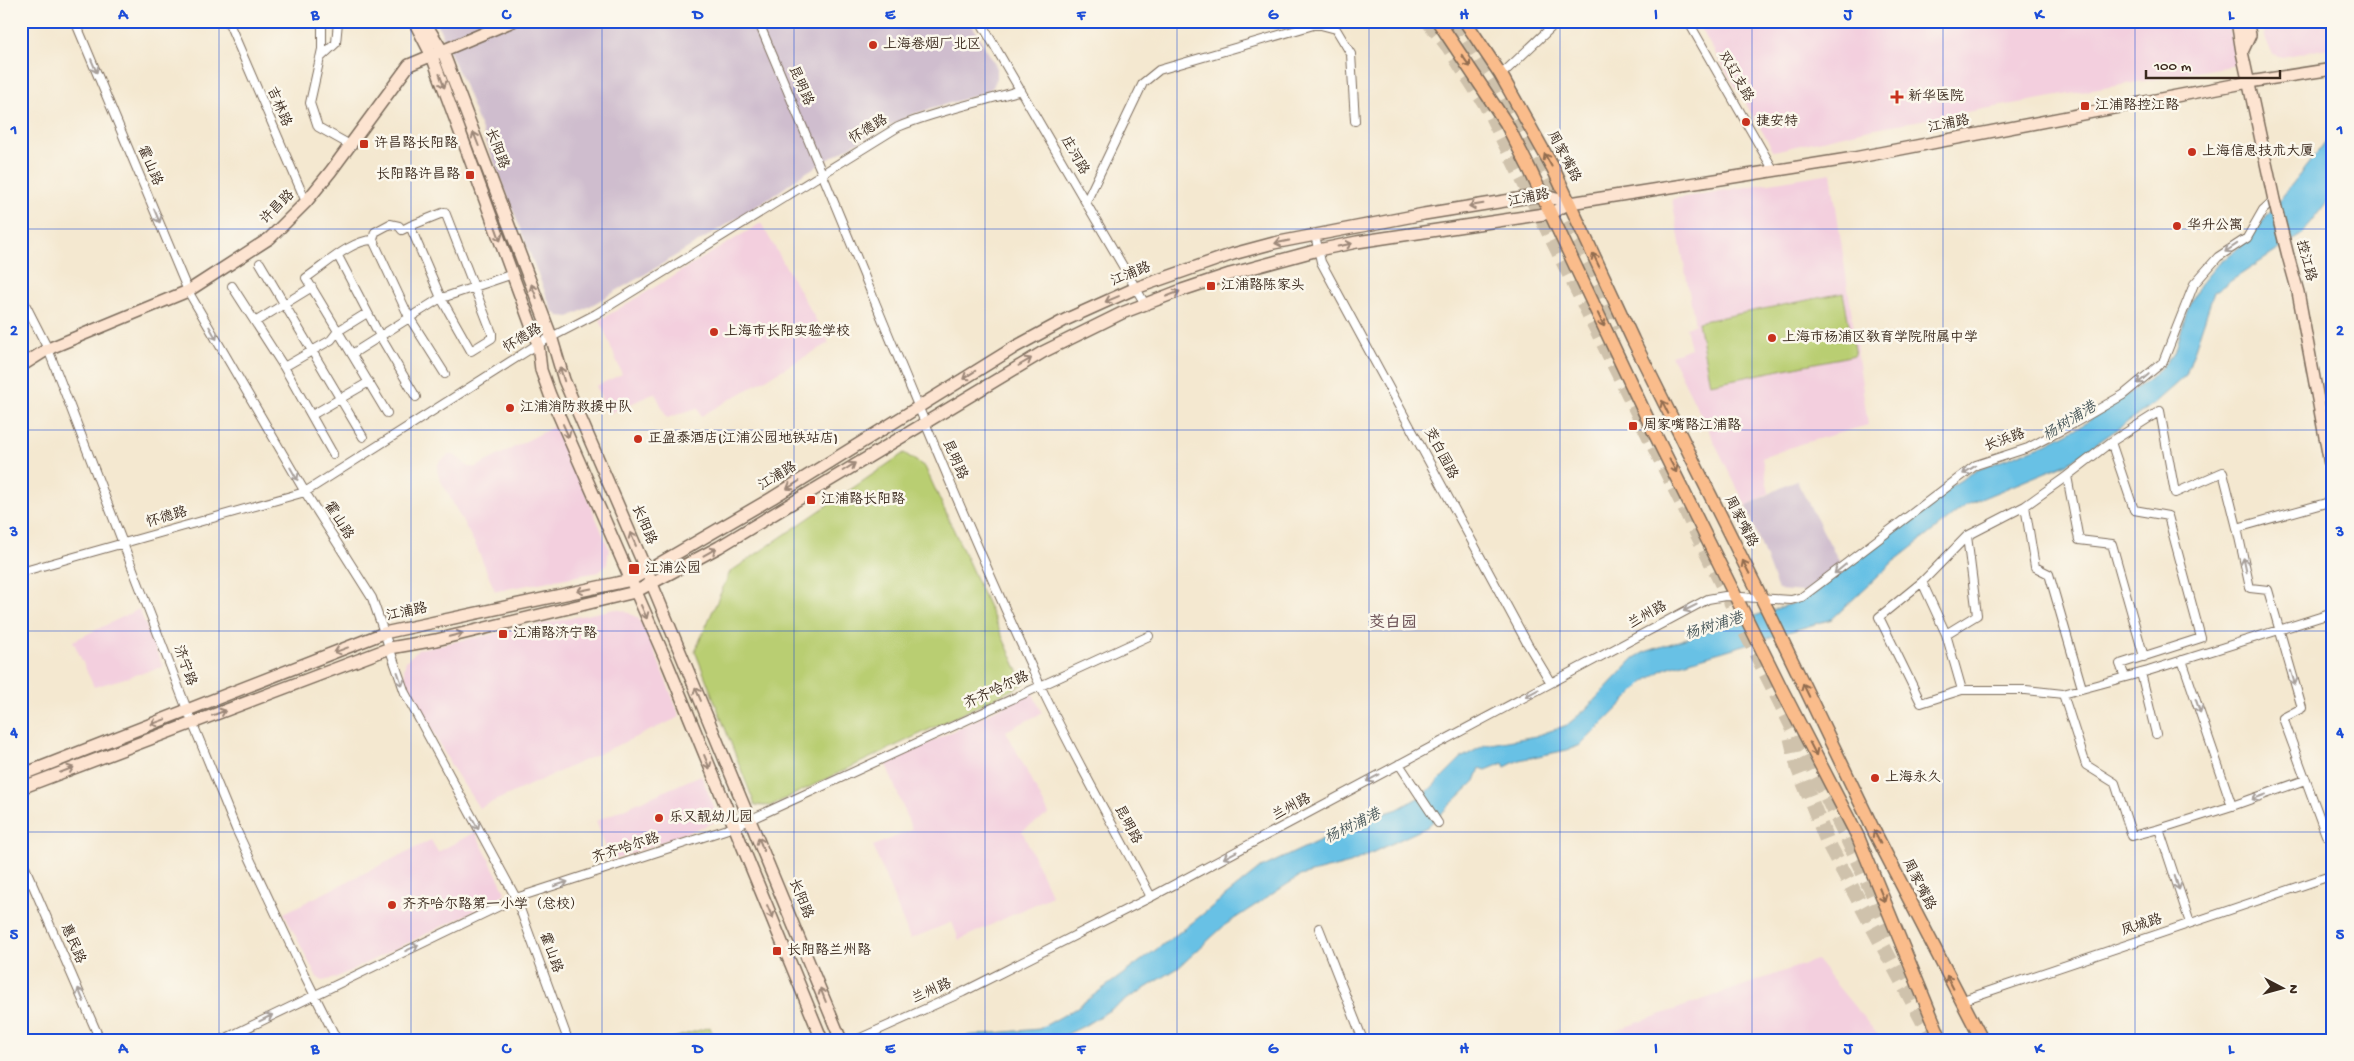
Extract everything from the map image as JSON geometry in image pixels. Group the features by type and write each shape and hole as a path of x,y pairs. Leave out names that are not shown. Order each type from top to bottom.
{"main road":[{"name":"长阳路","path":"414,21 437,54 538,344 541,370 550,395 668,665 822,1040"},
{"name":"长阳路","path":"424,21 551,336 564,380 751,819 841,1040"},
{"name":"许昌路","path":"21,366 48,349 188,291 270,238 306,202 352,146 406,68 413,63 514,21"},
{"path":"1438,21 1506,123 1551,213 1646,414 1736,597 1858,837 1941,1040"},
{"name":"周家嘴路","path":"1465,21 1501,75 1570,203 1633,340 1766,605 1874,831 1960,1001 1982,1040"},
{"name":"控江路","path":"2237,21 2274,200 2298,292 2333,480"},
{"path":"2242,52 2250,35 2248,21"},
{"name":"江浦路","path":"21,788 390,648 436,640 635,592 719,547 900,436 924,424 1043,352 1145,304 1230,274 1318,250 1357,242 1551,213 1570,203 1854,158 2249,82 2333,69"},
{"name":"江浦路","path":"21,775 188,712 283,671 384,633 631,580 780,493 1015,347 1065,320 1136,288 1233,254 1315,235 1542,195 1570,203"},
{"path":"1973,1025 1977,1040"}],"street":[{"name":"霍山路","path":"75,21 188,291 305,492 372,598 405,693 516,898 568,1040"},
{"name":"吉林路","path":"228,21 306,202"},
{"path":"322,21 320,58 310,104 318,127 352,146"},
{"name":"昆明路","path":"758,21 823,172 924,424 1040,685 1151,897"},
{"name":"庄河路","path":"980,21 1145,304"},
{"path":"1501,75 1558,21"},
{"name":"双辽支路","path":"1688,21 1774,171"},
{"path":"320,58 336,43 338,22"},
{"path":"1086,202 1143,83 1159,70 1280,33 1317,24 1336,29 1351,54 1355,121"},
{"name":"怀德路","path":"21,572 305,492 538,344 596,314 898,127 923,116 1021,90"},
{"name":"长浜路","path":"1736,597 1766,605 1802,597 1976,465 2028,448 2123,395 2163,362 2184,303 2200,275 2218,257 2247,238 2263,210 2274,200"},
{"path":"410,226 441,298 471,351 492,338 492,333 444,212 410,226 402,230 399,226 390,224 375,232 372,240 410,317 445,374"},
{"name":"茭白园路","path":"1315,235 1321,262 1551,683"},
{"path":"372,240 364,240 351,246 306,278 387,413"},
{"path":"338,256 367,313 416,397"},
{"path":"260,263 363,437"},
{"path":"352,354 441,298 513,274"},
{"path":"232,286 284,367 333,454"},
{"path":"255,322 312,287"},
{"name":"济宁路","path":"21,296 48,349 192,723 251,865 338,1040"},
{"path":"284,367 331,340 338,332 367,313"},
{"path":"312,415 369,382"},
{"path":"2326,835 2283,718 2302,708 2279,631 2268,590 2250,588 2223,472 2176,493 2160,411 2111,442 2025,506 1967,536 1922,582 1879,617 1921,703 1962,690 2026,690 2063,694 2141,673 2279,631 2333,613"},
{"path":"2111,442 2134,510 2168,516 2201,638 2120,664 2125,677"},
{"path":"2067,476 2079,540 2112,544 2144,657"},
{"path":"2237,528 2333,501"},
{"path":"2025,506 2035,567 2049,574 2082,688"},
{"path":"1946,634 1977,616 1967,536"},
{"path":"1922,582 1946,634 1962,690"},
{"name":"兰州路","path":"856,1040 963,992 1151,897 1708,599 1736,597"},
{"name":"齐齐哈尔路","path":"222,1040 516,898 734,827 1149,636"},
{"path":"2182,660 2232,806"},
{"path":"2141,673 2156,734"},
{"path":"2063,694 2086,765 2115,783 2132,836 2232,806 2305,780"},
{"path":"1399,764 1438,823"},
{"path":"2159,828 2190,923"},
{"name":"惠民路","path":"21,858 100,1040"},
{"name":"凤城路","path":"1960,1001 2333,875"},
{"path":"21,886 32,882"},
{"path":"1319,928 1363,1040"}],"shaded area":[{"path":"436,21 970,21 997,68 997,78 993,87 984,93 913,114 858,142 805,173 770,198 649,272 569,317 559,316 552,310 463,82"},
{"name":"新华医院","path":"1696,21 2228,21 2236,65 1870,129 1774,151"},
{"path":"2262,21 2333,21 2333,47 2282,57 2273,54 2266,41"},
{"name":"上海市杨浦区教育学院附属中学","path":"1831,173 1868,425 1800,444 1762,458 1769,493 1746,506 1671,355 1691,348 1686,328 1695,324 1672,199"},
{"name":"上海市长阳实验学校","path":"761,223 829,343 701,416 697,408 667,418 655,393 608,414 596,386 622,374 600,320"},
{"path":"557,425 609,549 607,564 599,572 495,591 476,546 439,477 437,470 439,462 449,455 454,455 469,467 476,467"},
{"path":"1796,480 1840,563 1805,592 1778,590 1746,506"},
{"path":"139,609 163,667 94,687 73,641"},
{"path":"615,609 625,611 638,618 647,632 680,717 479,808 452,767 406,681 404,669 406,661 419,649"},
{"path":"1032,692 1042,713 1006,731 1049,814 1022,831 1052,896 959,940 952,922 910,939 873,846 912,830 886,764"},
{"name":"乐又靓幼儿园","path":"701,775 718,816 713,823 611,861 596,821"},
{"name":"齐齐哈尔路第一小学（总校）","path":"475,832 505,892 501,898 335,978 322,981 316,976 284,913 431,840 438,852"},
{"path":"1816,960 1882,1040 1591,1039"}],"green space":[{"path":"1843,293 1855,355 1710,384 1698,322"},
{"name":"江浦公园","path":"904,453 925,467 1024,684 770,806 755,805 695,651 730,572"},
{"path":"710,1027 714,1040 667,1040"}],"water":[{"name":"杨树浦港","path":"2333,132 2333,194 2301,235 2214,292 2186,375 2152,405 2070,462 1966,505 1893,562 1832,619 1666,668 1644,682 1581,745 1567,750 1519,760 1505,767 1503,763 1486,770 1480,768 1475,781 1427,827 1350,863 1300,876 1225,925 1178,968 1084,1026 1055,1040 917,1040 1039,1029 1073,1010 1119,977 1188,926 1259,869 1361,821 1398,809 1425,794 1461,758 1485,745 1536,736 1567,725 1585,710 1634,658 1645,652 1797,602 1837,576 1945,490 1977,470 2046,444 2081,426 2150,379 2175,353 2187,311 2199,286 2215,267 2250,238"}],"tunnel":[{"path":"1428,21 1448,46 1486,105 1846,836 1892,935"},
{"path":"1455,21 1501,90 1621,327"},
{"path":"1791,738 1798,768 1827,841 1933,1040"}],"place":[{"name":"上海卷烟厂北区","path":"873,45"},
{"name":"新华医院","path":"1897,97"},
{"name":"江浦路控江路","path":"2085,106"},
{"name":"捷安特","path":"1746,122"},
{"name":"许昌路长阳路","path":"364,144"},
{"name":"上海信息技术大厦","path":"2192,152"},
{"name":"长阳路许昌路","path":"470,175"},
{"name":"华升公寓","path":"2177,226"},
{"name":"江浦路陈家头","path":"1211,286"},
{"name":"上海市长阳实验学校","path":"714,332"},
{"name":"上海市杨浦区教育学院附属中学","path":"1772,338"},
{"name":"江浦消防救援中队","path":"510,408"},
{"name":"周家嘴路江浦路","path":"1633,426"},
{"name":"正盈泰酒店(江浦公园地铁站店)","path":"638,439"},
{"name":"江浦路长阳路","path":"811,500"},
{"name":"江浦公园","path":"634,569"},
{"name":"江浦路济宁路","path":"503,634"},
{"name":"上海永久","path":"1875,778"},
{"name":"乐又靓幼儿园","path":"659,818"},
{"name":"齐齐哈尔路第一小学（总校）","path":"392,905"},
{"name":"长阳路兰州路","path":"777,951"}],"district":[{"name":"茭白园","path":"1393,624"}]}
